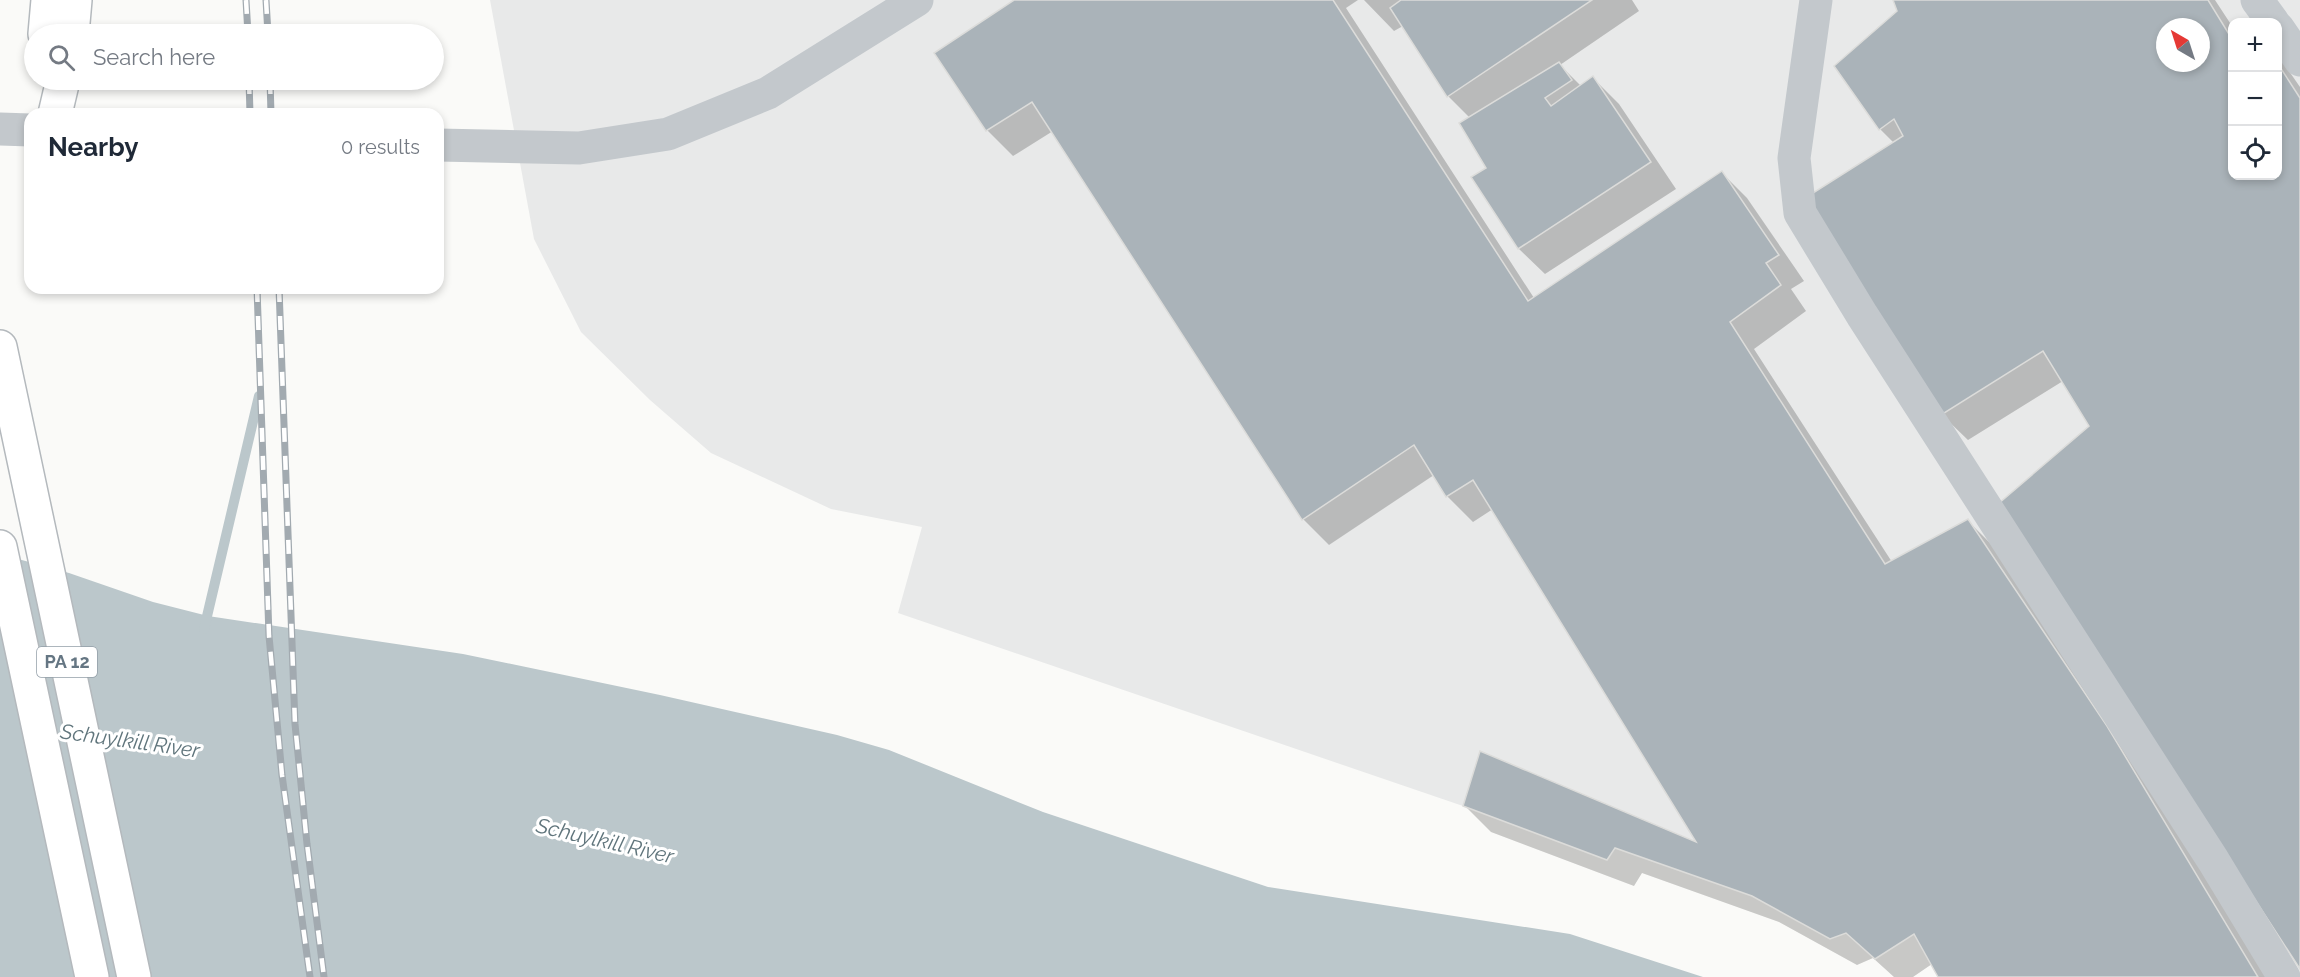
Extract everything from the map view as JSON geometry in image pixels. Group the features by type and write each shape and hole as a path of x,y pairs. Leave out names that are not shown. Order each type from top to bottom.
{"highway":[{"path":"46,24 48,0"},
{"path":"73,24 75,0"},
{"path":"48,90 49,108"},
{"path":"56,108 61,90"},
{"name":"PA 12","path":"0,347 134,977"},
{"name":"PA 12","path":"0,547 92,977"}],"street":[{"path":"444,145 579,148 668,134 768,93 917,0"},
{"path":"1816,0 1794,158 1800,213 1869,325 2213,860 2284,977"},
{"path":"2257,0 2270,18"},
{"path":"2282,35 2300,60"},
{"path":"0,129 24,130"}],"shaded area":[{"path":"490,0 2300,0 2300,977 1938,977 1914,934 1875,959 1846,933 1830,939 1752,896 1616,848 1607,860 1463,806 898,613 922,527 831,509 711,453 650,400 581,332 534,239"}],"water":[{"name":"Schuylkill River","path":"0,554 69,573 153,602 208,616 463,654 837,735 889,750 1043,812 1268,887 1570,934 1703,977 0,977"}],"building":[{"path":"1014,0 1333,0 1528,301 1722,171 1779,255 1766,263 1781,285 1730,322 1885,564 1968,519 2107,726 2258,977 1938,977 1914,934 1875,959 1846,933 1830,939 1752,896 1615,848 1607,860 1463,806 1480,751 1696,842 1473,480 1446,497 1414,445 1302,520 1032,102 986,131 934,53"},
{"path":"1401,0 1592,0 1447,97 1390,8"},
{"path":"1893,0 2208,0 2228,32 2228,180 2282,180 2282,70 2300,98 2300,969 1998,504 2089,426 2043,351 1941,415 1805,198 1903,136 1894,119 1879,130 1834,66 1897,11"},
{"path":"1559,62 1572,80 1545,98 1551,106 1593,76 1651,162 1518,249 1471,177 1486,168 1459,123"}],"waterway":[{"path":"204,629 259,396"}],"railway":[{"path":"246,0 247,24"},
{"path":"266,0 267,24"},
{"path":"249,90 250,108"},
{"path":"270,90 271,108"},
{"path":"257,294 269,636 282,775 310,977"},
{"path":"279,294 295,724 324,977"}]}
